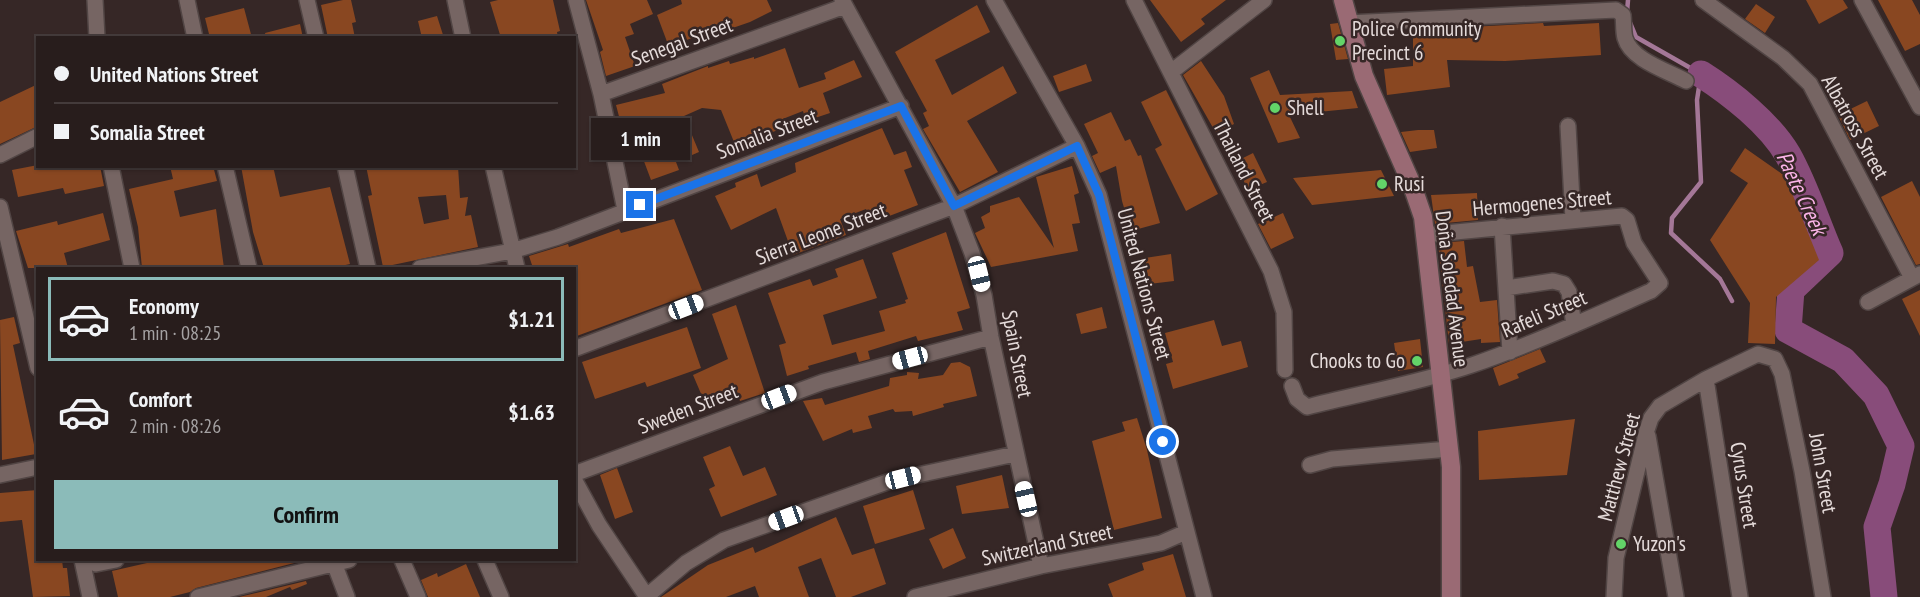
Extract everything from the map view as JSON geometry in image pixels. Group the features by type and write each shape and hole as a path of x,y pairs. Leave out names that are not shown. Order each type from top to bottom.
{"main road":[{"name":"Doña Soledad Avenue","path":"1343,0 1364,76 1420,207 1449,449 1450,597"}],"street":[{"path":"95,0 97,36"},
{"path":"187,0 195,36"},
{"path":"307,0 316,36"},
{"path":"454,0 463,36"},
{"path":"576,0 601,94 625,210"},
{"name":"United Nations Street","path":"994,0 1077,146 1099,195 1204,597"},
{"name":"Thailand Street","path":"1134,0 1271,271 1284,312 1285,370"},
{"path":"1171,72 1264,0"},
{"name":"Albatross Street","path":"1703,0 1783,58 1810,84 1916,276"},
{"path":"1862,0 1920,107"},
{"name":"Senegal Street","path":"601,94 843,3"},
{"name":"Spain Street","path":"843,3 954,206 979,274 1015,454 1041,566"},
{"path":"1348,23 1616,10 1623,15 1624,38 1629,47 1643,59 1686,81"},
{"name":"Somalia Street","path":"425,267 512,250 558,237 901,106"},
{"path":"1568,126 1573,219"},
{"path":"0,155 36,137"},
{"name":"Sierra Leone Street","path":"576,348 954,206 1077,146"},
{"path":"111,168 132,267"},
{"path":"225,168 249,267"},
{"path":"345,168 368,267"},
{"path":"493,168 516,267"},
{"path":"0,207 36,360"},
{"name":"Hermogenes Street","path":"1424,235 1617,216 1625,218 1634,243 1660,283"},
{"path":"1502,226 1510,352"},
{"path":"1868,302 1916,276"},
{"path":"1506,288 1554,281 1564,284 1569,292 1574,326"},
{"name":"Rafeli Street","path":"1292,386 1297,399 1307,406 1440,375 1510,352 1574,326 1651,291 1660,283"},
{"name":"Sweden Street","path":"576,473 849,373 991,337"},
{"name":"Matthew Street","path":"1614,597 1616,558 1651,418 1660,406 1706,379 1758,354 1775,359"},
{"name":"John Street","path":"1775,359 1782,374 1802,471 1823,597"},
{"name":"Cyrus Street","path":"1706,379 1740,597"},
{"path":"1647,430 1676,597"},
{"path":"1310,465 1332,459 1449,449"},
{"path":"576,483 599,525 647,597 686,563 724,540 890,481 1015,454"},
{"path":"0,475 36,466"},
{"name":"Switzerland Street","path":"915,597 1041,566 1161,543 1186,532"},
{"path":"198,597 341,561 347,597"},
{"path":"402,561 418,597"},
{"path":"485,561 501,597"},
{"path":"89,562 90,597"}],"building":[{"path":"351,0 356,22 352,23 355,36 328,36 321,5"},
{"path":"553,0 560,31 557,32 558,36 500,36 490,2"},
{"path":"586,0 647,0 653,14 630,24 634,34 625,37 635,66 606,76 600,52 603,50"},
{"path":"681,0 767,0 772,11 750,22 698,40 697,36 669,47 657,15 682,4"},
{"path":"1150,0 1226,0 1201,19 1205,24 1181,42"},
{"path":"1806,0 1843,0 1848,8 1819,24"},
{"path":"1878,0 1912,0 1920,15 1920,44 1905,51"},
{"path":"1756,4 1775,17 1765,33 1745,19"},
{"path":"977,5 990,32 935,60 952,95 1003,66 1017,93 967,121 998,172 960,192 923,129 929,126 923,113 927,111 895,52"},
{"path":"244,8 251,36 210,36 205,18"},
{"path":"437,16 443,36 422,36 418,21"},
{"name":"Police Community Precinct 6","path":"1338,23 1348,59 1336,60 1330,24"},
{"path":"1543,23 1544,26 1599,23 1601,55 1505,61 1447,60 1450,87 1387,95 1384,69 1413,66 1413,30"},
{"path":"300,24 303,36 266,36 265,33"},
{"path":"785,48 799,88 826,79 824,73 854,60 862,77 823,93 830,113 806,121 803,111 775,122 778,130 757,138 755,134 734,142 721,110 702,108 684,116 699,152 676,162 679,170 651,180 639,148 628,151 616,105 665,93 662,84 708,66 708,68 729,61 730,64 754,57 754,59"},
{"path":"1201,61 1224,96 1234,124 1216,133 1183,75"},
{"path":"1086,64 1092,81 1059,92 1053,76"},
{"path":"1269,70 1280,95 1352,91 1358,108 1289,115 1300,138 1278,143 1250,78"},
{"path":"36,85 36,127 0,144 0,102"},
{"path":"1166,90 1218,194 1186,211 1155,149 1162,145 1141,102"},
{"path":"1867,101 1879,126 1850,140 1838,115"},
{"path":"1111,112 1125,141 1130,139 1138,156 1141,155 1160,223 1131,231 1122,201 1116,166 1100,173 1092,156 1098,153 1084,124"},
{"path":"882,128 894,155 906,151 912,167 904,170 918,205 871,223 866,209 840,219 846,235 793,255 776,208 731,230 715,196 736,187 735,183 757,174 761,187 796,172 795,163"},
{"path":"1434,130 1437,148 1410,152 1401,132"},
{"path":"1745,148 1785,176 1819,260 1776,297 1775,344 1748,343 1750,303 1710,240 1748,183 1730,171"},
{"path":"1253,153 1267,182 1248,190 1235,162"},
{"path":"36,165 36,168 100,168 104,186 65,194 63,188 18,197 12,170"},
{"path":"1072,166 1079,193 1074,195 1080,223 1072,224 1078,251 991,267 975,233 985,228 981,217 990,212 990,206 1019,197 1054,248 1036,177"},
{"path":"170,168 214,168 217,181 174,191 180,217 216,209 224,267 142,267 138,227 129,189 173,179"},
{"path":"241,168 273,168 280,197 330,187 350,264 336,267 264,267 253,232"},
{"path":"366,168 458,168 460,198 468,197 465,216 471,215 478,247 383,267 368,196 372,195","holes":["446,195 449,219 424,224 418,197"]},
{"path":"1381,170 1394,196 1312,205 1293,178"},
{"path":"1912,181 1920,197 1920,264 1916,265 1881,197"},
{"path":"1477,193 1478,220 1435,224 1431,195"},
{"path":"103,213 110,240 64,253 68,267 28,268 16,231 57,221 58,225"},
{"path":"1283,213 1294,238 1271,249 1258,224"},
{"path":"674,219 702,290 576,336 576,267 533,267 529,256 568,244 569,247 619,229 621,233"},
{"path":"946,232 970,308 957,312 963,330 918,341 916,336 868,351 870,359 859,362 856,352 808,366 809,369 787,376 779,345 786,343 768,293 810,279 813,286 838,277 835,269 863,259 877,298 823,315 832,345 885,331 879,311 906,303 905,300 908,299 892,253"},
{"path":"1464,241 1467,267 1473,266 1480,302 1497,300 1500,342 1481,343 1481,339 1449,344 1438,243"},
{"path":"1171,254 1174,281 1149,284 1145,258"},
{"path":"1920,290 1920,336 1902,299"},
{"path":"736,305 765,393 740,401 736,389 705,403 693,375 728,359 712,314"},
{"path":"1102,307 1107,328 1081,334 1076,314"},
{"path":"14,317 20,343 13,345 36,454 2,460 0,320"},
{"path":"1214,320 1222,346 1241,341 1248,367 1173,389 1166,364 1173,362 1165,333"},
{"path":"687,327 701,368 647,387 645,382 595,399 582,362"},
{"path":"1420,339 1423,367 1398,371 1394,343"},
{"path":"1540,349 1546,362 1517,374 1519,378 1499,386 1493,368"},
{"path":"960,362 970,367 977,396 943,404 944,407 913,416 912,411 895,412 893,409 868,416 872,428 853,433 852,429 823,441 803,401 822,398 825,405 889,386 890,378 907,375 907,372 919,373 918,379 943,375 951,363"},
{"path":"1137,418 1147,450 1162,518 1114,530 1092,441 1125,431 1122,422"},
{"path":"1575,419 1567,475 1479,480 1478,431"},
{"path":"730,446 743,476 765,467 777,495 721,517 709,489 715,486 703,457"},
{"path":"617,468 633,512 615,519 600,475"},
{"path":"1002,475 1009,508 962,514 956,486"},
{"path":"36,490 36,561 62,561 63,568 67,568 70,596 33,597 22,520 0,522 0,493"},
{"path":"913,490 925,529 875,544 863,506"},
{"path":"836,517 852,555 874,548 886,584 851,597 836,597 821,558 798,567 809,597 759,597 755,586 726,597 661,597 708,565 753,547 755,553"},
{"path":"953,528 966,558 943,569 929,539"},
{"path":"1173,554 1186,597 1113,597 1108,584 1144,570 1142,563"},
{"path":"156,561 298,562 196,588 190,592 170,597 118,597 112,571"},
{"path":"466,564 480,597 428,597 421,580 437,573 438,577"},
{"path":"306,581 307,584 292,590 290,587 266,597 239,597"}],"waterway":[{"name":"Paete Creek","path":"1627,12 1628,0"},
{"name":"Paete Creek","path":"1629,20 1636,37 1701,74 1697,100 1701,182 1672,218 1671,233 1720,279 1732,301"},
{"name":"Paete Creek","path":"1701,74 1749,110 1780,143 1800,178 1830,253 1791,290 1788,330 1843,360 1876,395 1901,446 1892,484 1877,527 1884,597"}],"place":[{"name":"Police Community Precinct 6","path":"1340,41"},
{"name":"Shell","path":"1275,108"},
{"name":"Rusi","path":"1382,184"},
{"name":"Chooks to Go","path":"1417,361"},
{"name":"Yuzon's","path":"1621,544"}],"route":[{"path":"640,205 901,106 954,206 1077,146 1099,195 1163,442"}]}
